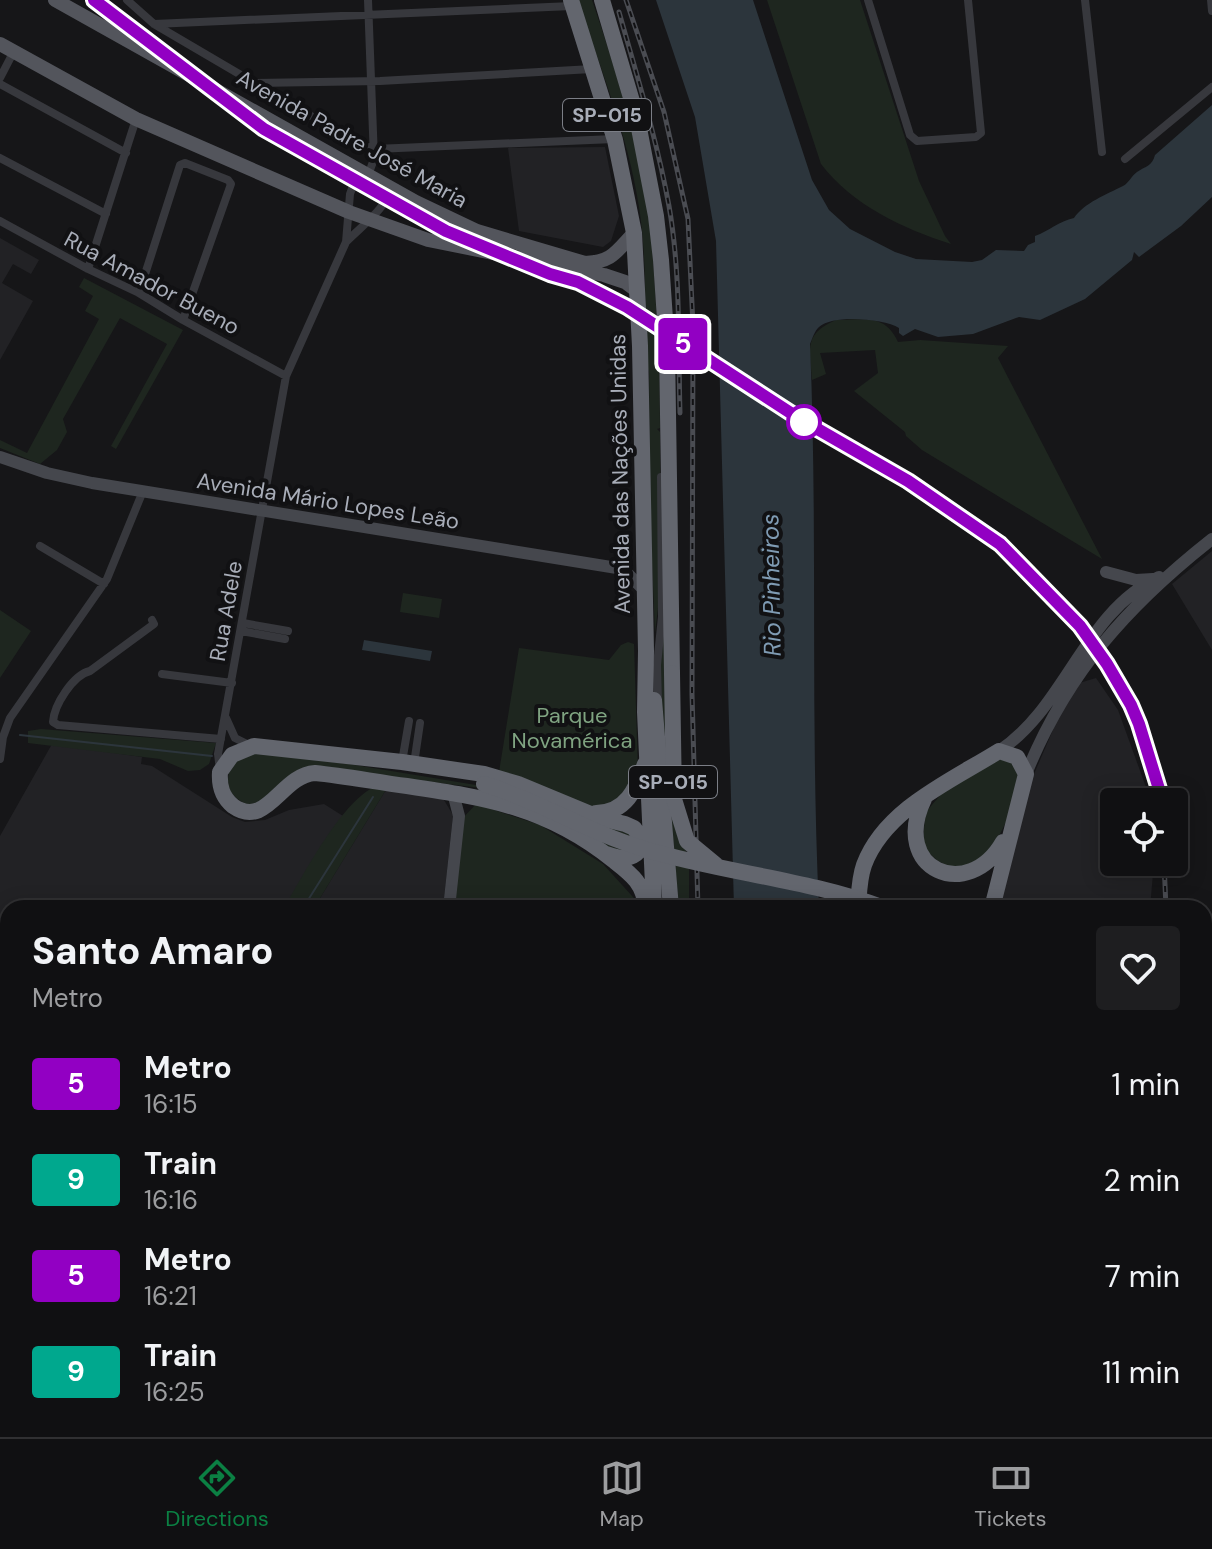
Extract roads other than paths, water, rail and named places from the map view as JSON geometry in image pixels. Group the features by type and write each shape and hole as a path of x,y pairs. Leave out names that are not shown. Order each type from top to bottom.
{"highway":[{"name":"SP-015","path":"602,0 637,118 661,260 667,349 674,799 677,811 687,841 701,856 724,870 856,900"},
{"name":"Avenida das Nações Unidas","path":"572,3 615,140 634,233 646,651 645,712 654,900"},
{"name":"SP-015","path":"646,651 658,732 670,900"},
{"path":"606,854 622,859 632,857 640,850 640,837 631,826 583,812 518,784 484,774 254,746 232,755 220,772 221,789 226,800 240,809 251,811 266,807 291,781 309,773 453,793 479,790 521,796 641,848 724,870"},
{"path":"859,900 860,878 876,841 887,826 924,798 999,751 1017,757 1026,774 994,900"},
{"path":"583,812 603,813 623,805 636,788 648,755"},
{"path":"384,761 479,790 546,818 606,854 637,880 645,900"},
{"path":"924,798 914,829 917,850 929,864 952,875 983,865 996,854 1010,829"}],"main road":[{"name":"Avenida Padre José Maria","path":"55,0 440,215 477,231 585,263 609,259 634,233"},
{"name":"Avenida Padre José Maria","path":"7,47 136,119 349,212 428,240 604,275 625,282 637,291"},
{"path":"471,250 480,242 477,231"}],"street":[{"path":"127,0 154,24 362,146 375,149 615,140"},
{"path":"346,242 354,183 372,166 375,149 368,0"},
{"path":"594,0 630,119 645,190 655,261 660,349 662,552 662,617 657,665 658,732"},
{"path":"868,0 910,135 917,141 976,137 981,133 968,0"},
{"path":"1085,0 1102,152"},
{"path":"1211,0 1212,11"},
{"path":"154,24 572,3"},
{"path":"0,78 7,47"},
{"path":"254,83 371,81 592,69"},
{"path":"0,84 126,153"},
{"path":"1125,159 1212,87"},
{"path":"88,269 136,119"},
{"path":"0,158 106,214"},
{"path":"139,293 180,165 185,163 228,180 231,184 183,320"},
{"path":"346,242 388,200 388,186"},
{"name":"Rua Amador Bueno","path":"0,221 139,293 286,376"},
{"name":"Rua Adele","path":"220,772 218,754 286,376 346,242"},
{"name":"Avenida Mário Lopes Leão","path":"0,457 47,473 143,491 617,568 644,590"},
{"path":"0,759 3,737 15,710 104,584 143,491"},
{"path":"1026,774 1053,715 1073,681 1122,618 1173,570 1212,539"},
{"path":"40,546 104,584"},
{"path":"999,751 1033,724 1101,625 1153,579 1173,570"},
{"path":"1106,572 1136,580 1153,579"},
{"path":"1122,618 1124,602"},
{"path":"152,620 154,624 83,673 67,690 53,716 53,722 58,725 221,739"},
{"path":"242,627 287,635"},
{"path":"162,674 232,683"},
{"path":"226,718 235,738 254,746"},
{"path":"408,763 409,721"},
{"path":"408,763 420,723"},
{"path":"459,816 479,790"},
{"path":"450,900 459,816 453,793"}],"water":[{"name":"Rio Pinheiros","path":"656,0 753,0 812,180 829,210 850,229 895,252 916,259 972,262 982,260 996,250 1024,251 1035,242 1035,236 1074,218 1090,203 1125,185 1212,105 1212,197 1181,226 1139,257 1134,252 1132,260 1085,299 1040,320 1019,317 973,334 938,337 915,329 903,336 899,328 892,325 847,319 826,323 814,335 810,344 819,900 734,900 716,241 695,117"},
{"path":"364,640 432,651 430,661 362,650"}],"waterway":[{"path":"20,735 212,756"},
{"path":"308,900 373,797"}],"railway":[{"path":"94,0 223,99 302,153 442,228 590,288 619,303 746,386 973,524 1038,578 1095,645 1138,721 1160,788"},
{"path":"626,0 664,112 688,219 693,326 692,694 698,900"},
{"path":"619,12 653,132 673,232 680,413"},
{"path":"1165,876 1166,900"}],"metro line":[{"name":"5","path":"94,0 264,129 446,231 550,274 578,282 647,318 725,372 974,524 1046,588 1080,626 1107,664 1131,705 1160,788"}],"park label":[{"name":"Parque Novamérica","path":"572,728"}]}
